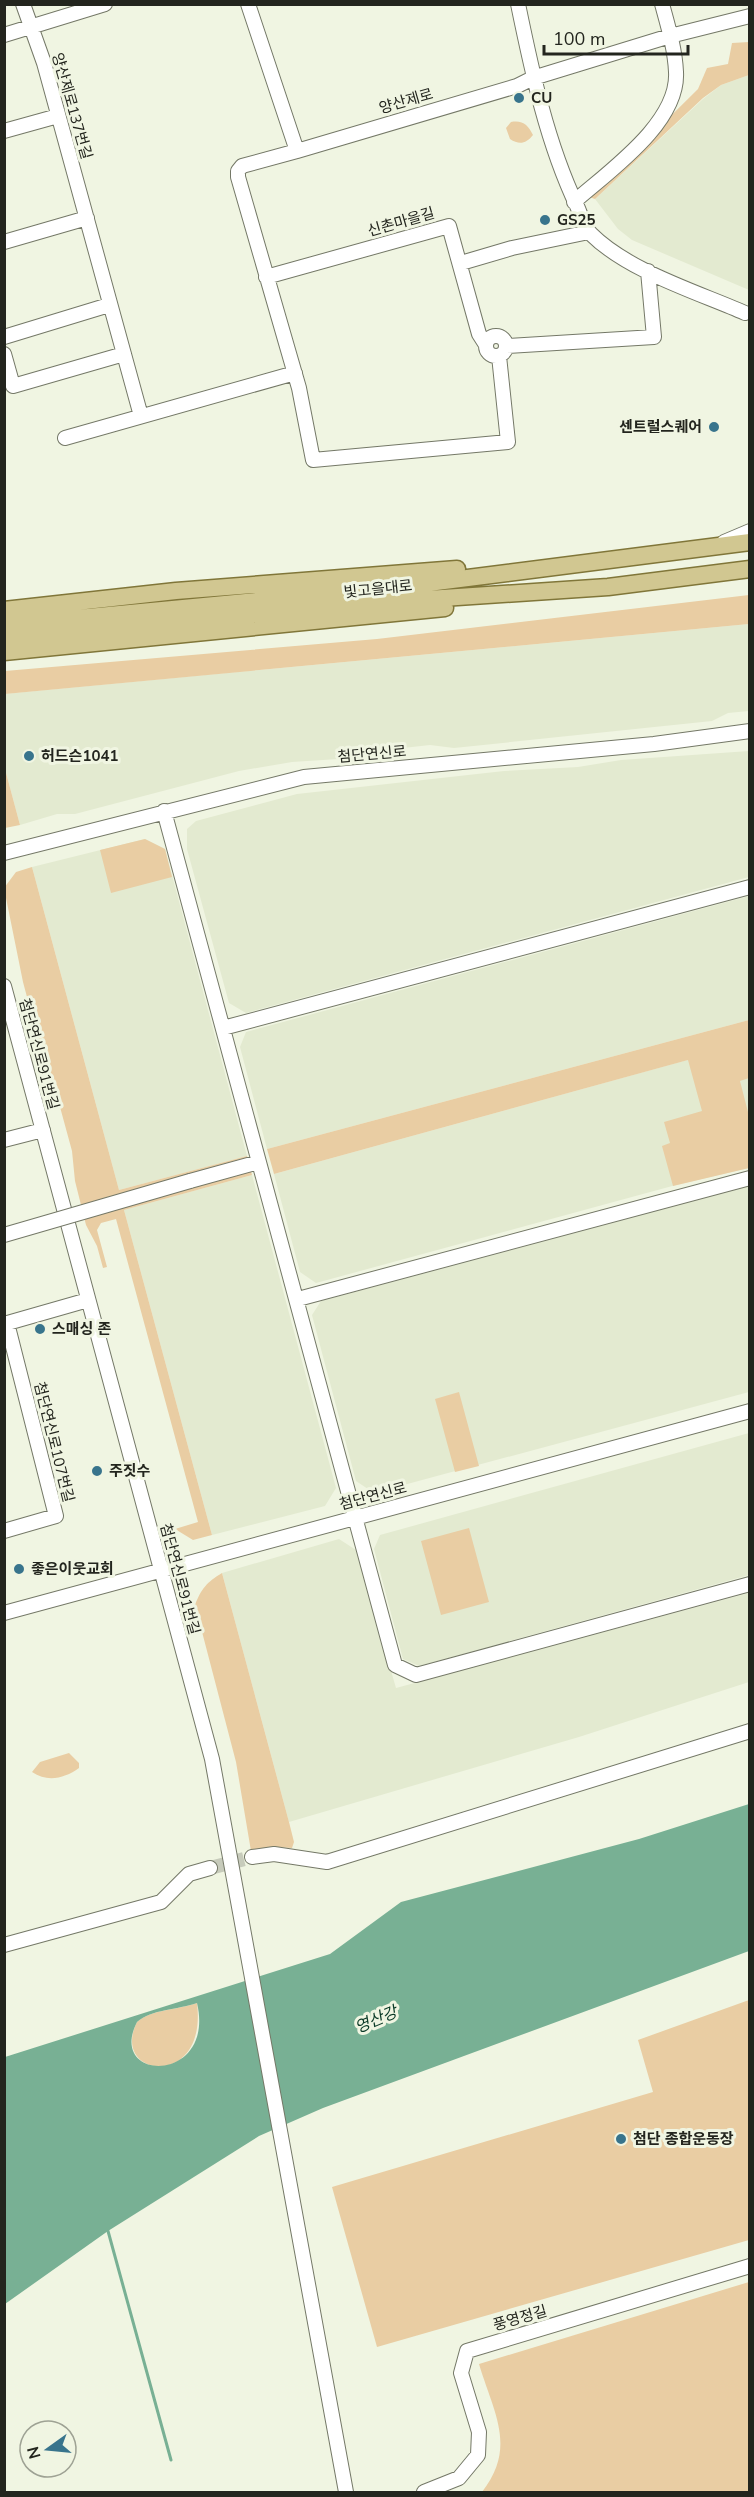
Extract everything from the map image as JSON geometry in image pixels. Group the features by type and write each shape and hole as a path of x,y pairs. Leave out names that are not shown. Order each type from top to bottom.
{"main road":[{"name":"빛고을대로","path":"4,625 381,589 750,542"},
{"path":"4,610 370,574 605,560"},
{"name":"빛고을대로","path":"4,639 383,603 608,587 750,569"},
{"path":"4,652 385,616 608,587"}],"street":[{"name":"양산제로137번길","path":"23,4 44,63 141,416"},
{"path":"4,35 105,4"},
{"path":"248,4 297,151"},
{"path":"518,4 533,78 574,202 589,232 607,248 648,271 747,313 750,328"},
{"path":"574,202 619,163 668,110 677,73 662,4"},
{"name":"양산제로","path":"266,277 238,171 242,166 517,86 533,78 670,36 750,16"},
{"path":"4,131 58,116"},
{"path":"4,242 87,218"},
{"name":"신촌마을길","path":"266,277 449,226 461,263"},
{"path":"589,232 512,248 461,263 479,333 490,354 654,337 648,271"},
{"path":"266,277 295,373 313,460 508,442 503,351"},
{"path":"4,337 110,305"},
{"path":"4,354 13,386 124,354"},
{"path":"65,438 295,373"},
{"path":"713,546 750,531"},
{"path":"718,573 750,575"},
{"name":"첨단연신로","path":"4,853 304,777 654,744 750,731"},
{"path":"164,811 298,1299 395,1665 416,1675 750,1584"},
{"path":"223,1028 750,887"},
{"name":"첨단연신로91번길","path":"4,986 212,1759 346,2493"},
{"name":"첨단연신로91번길","path":"4,1140 43,1130"},
{"path":"4,1235 259,1161"},
{"path":"298,1299 750,1178"},
{"path":"6,1323 88,1300"},
{"name":"첨단연신로107번길","path":"4,1531 56,1516 6,1323"},
{"name":"첨단연신로","path":"4,1613 750,1411"},
{"path":"252,1857 274,1854 327,1862 750,1731"},
{"path":"4,1945 161,1902 189,1874 210,1868"},
{"name":"풍영정길","path":"424,2493 459,2478 478,2455 479,2432 461,2373 467,2351 750,2266"}],"shaded area":[{"path":"749,42 749,75 721,85 703,98 595,199 589,197 698,89 707,68 728,64 732,43"},
{"path":"749,75 749,290 632,240 618,229 595,199 703,99 721,85"},
{"path":"511,122 525,124 533,135 522,143 510,139 506,128"},
{"path":"749,595 749,624 5,694 5,671 377,639"},
{"path":"749,624 749,711 728,713 712,721 454,748 430,745 354,758 292,762 239,771 75,814 57,814 20,825 5,769 4,694"},
{"path":"749,751 749,877 246,1013 229,1003 187,849 187,829 196,821 297,794 504,771 578,767 621,760"},
{"path":"5,769 20,825 4,828"},
{"path":"145,839 165,849 247,1156 119,1190 32,867"},
{"path":"145,839 165,849 172,877 111,893 100,850"},
{"path":"32,867 119,1190 247,1156 252,1175 124,1210 212,1535 193,1540 175,1529 198,1522 116,1219 101,1223 97,1230 107,1267 103,1268 97,1246 86,1225 75,1181 72,1151 57,1096 52,1091 23,982 4,888 16,872"},
{"path":"749,896 749,1020 267,1149 240,1047 246,1032"},
{"path":"749,1020 749,1078 740,1081 749,1116 749,1168 673,1186 662,1146 670,1143 664,1122 702,1111 688,1060 274,1174 267,1149"},
{"path":"749,1043 749,1168 676,1185 316,1283 300,1272 274,1174"},
{"path":"252,1175 336,1488 325,1506 212,1535 124,1210"},
{"path":"749,1186 749,1392 374,1493 356,1481 312,1315 321,1301"},
{"path":"459,1392 479,1466 455,1472 435,1399"},
{"path":"749,1433 749,1575 419,1666 403,1659 374,1549 380,1535"},
{"path":"469,1528 489,1602 441,1615 421,1541"},
{"path":"339,1539 356,1550 396,1688 749,1593 749,1682 579,1737 289,1822 222,1573"},
{"path":"222,1573 289,1822 294,1842 292,1848 274,1847 251,1851 236,1762 195,1605 205,1586"},
{"path":"69,1753 79,1763 79,1768 68,1774 50,1778 32,1772 40,1762"},
{"name":"첨단 종합운동장","path":"749,2000 749,2240 377,2347 332,2187 653,2092 638,2040"},
{"path":"197,2003 196,2031 188,2051 175,2062 161,2066 147,2064 136,2055 132,2041 137,2022 158,2012"},
{"path":"749,2282 749,2492 482,2492 493,2476 500,2445 496,2415 479,2364"}],"water":[{"name":"영산강","path":"749,1804 749,1951 323,2108 259,2136 108,2231 5,2304 5,2057 330,1954 401,1902 639,1839","holes":["197,2003 199,2030 191,2049 178,2061 162,2066 147,2064 136,2056 131,2042 137,2022 143,2018 157,2012"]}],"waterway":[{"path":"108,2231 171,2460"}],"tunnel":[{"path":"210,1868 252,1857"}],"place":[{"name":"CU","path":"519,98"},
{"name":"GS25","path":"545,220"},
{"name":"센트럴스퀘어","path":"714,427"},
{"name":"허드슨1041","path":"29,756"},
{"name":"스매싱 존","path":"40,1329"},
{"name":"주짓수","path":"97,1471"},
{"name":"좋은이웃교회","path":"19,1569"},
{"name":"첨단 종합운동장","path":"621,2139"}]}
